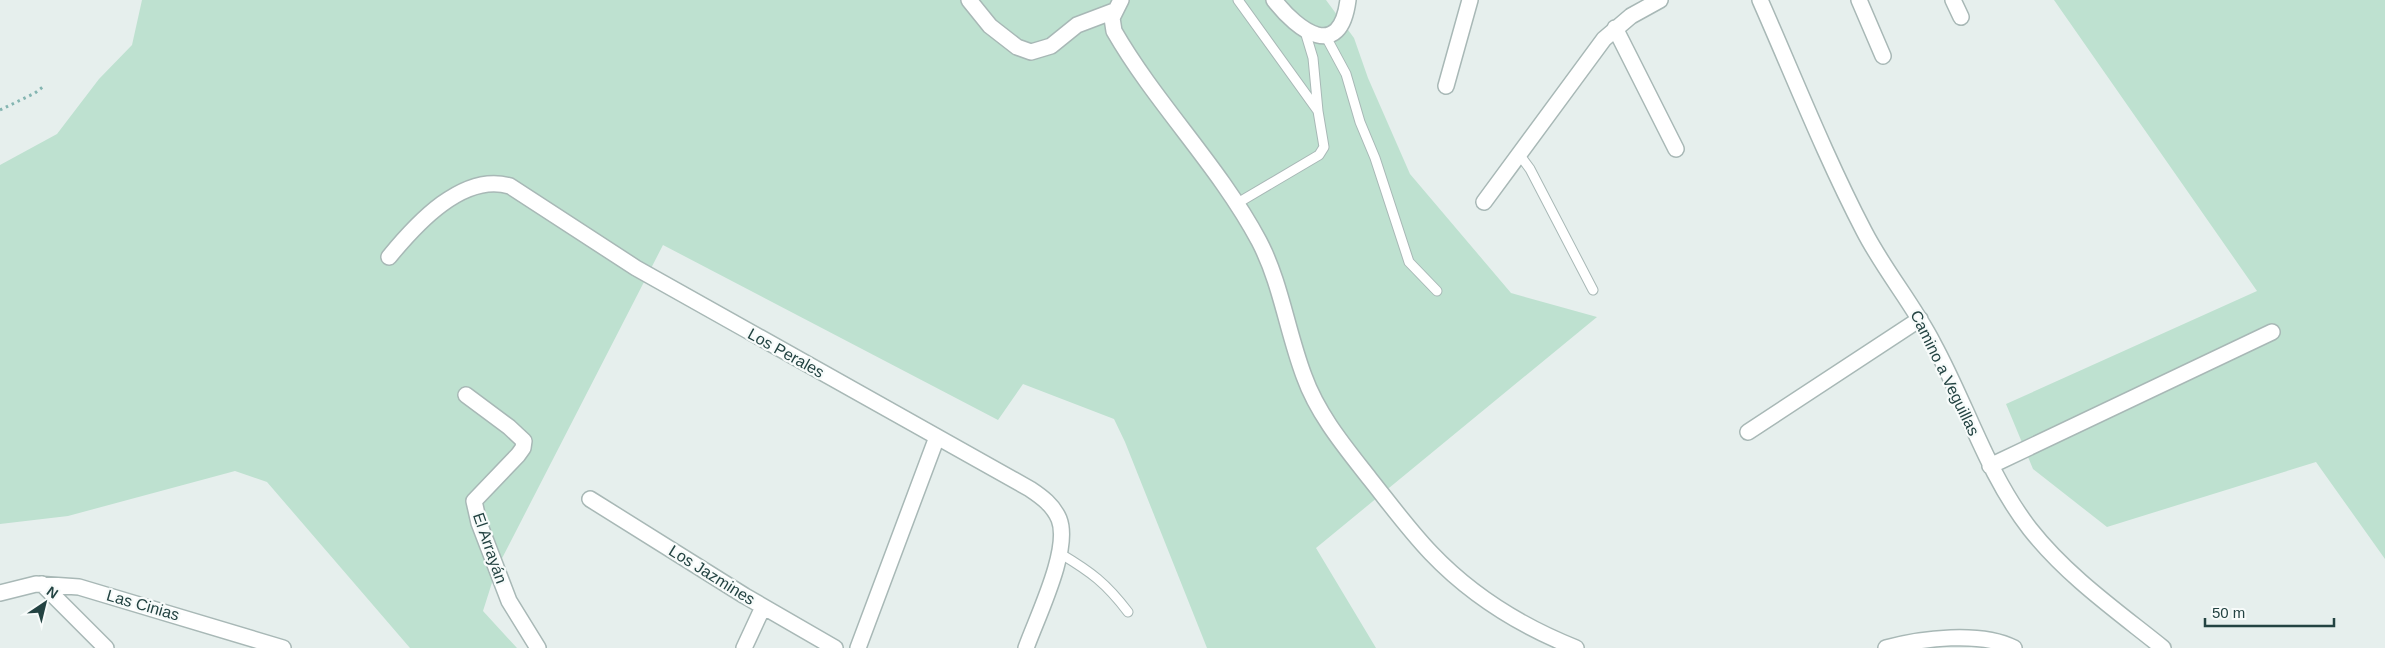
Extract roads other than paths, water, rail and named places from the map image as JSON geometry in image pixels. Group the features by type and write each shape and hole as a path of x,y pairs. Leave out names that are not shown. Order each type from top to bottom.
{"street":[{"path":"969,0 990,26 1017,47 1031,52 1051,46 1077,25 1117,6"},
{"path":"1274,0 1304,28 1313,34 1325,35 1331,34 1342,25 1348,0"},
{"path":"1446,86 1470,0"},
{"path":"1484,202 1594,51 1615,28 1631,16 1660,0"},
{"name":"Camino a Veguillas","path":"1760,0 1865,233 1920,319 1990,466 2016,510 2050,552 2091,590 2163,648"},
{"path":"1859,0 1883,56"},
{"path":"1953,0 1961,17"},
{"path":"1117,6 1112,24 1117,37 1236,204 1267,258 1277,283 1304,376 1317,404 1339,440 1420,540 1457,578 1510,615 1576,648"},
{"path":"1615,28 1676,150"},
{"name":"Los Perales","path":"389,257 421,221 471,187 490,182 510,186 636,268 1030,489 1050,505 1059,519 1063,536 1061,554"},
{"path":"1748,432 1920,319"},
{"path":"1990,466 2272,332"},
{"name":"El Arrayán","path":"466,395 509,427 524,441 523,448 518,455 474,501 482,532 509,601 538,648"},
{"path":"858,648 937,437"},
{"name":"Los Jazmines","path":"590,499 763,607 835,648"},
{"path":"1026,648 1061,554"},
{"path":"42,584 106,648"},
{"name":"Las Cinias","path":"0,593 23,586 42,584 79,587 283,648"},
{"path":"744,648 763,607"},
{"path":"1886,648 1915,642 1963,639 1989,640 2014,648"}],"lane":[{"path":"1238,0 1318,111"},
{"path":"1236,204 1319,155 1324,147 1318,111 1313,58 1304,28"},
{"path":"1325,35 1346,74 1360,122 1375,158 1409,262 1437,291"},
{"path":"1519,154 1530,169 1593,290"},
{"path":"1061,554 1096,575 1110,588 1128,612"}]}
